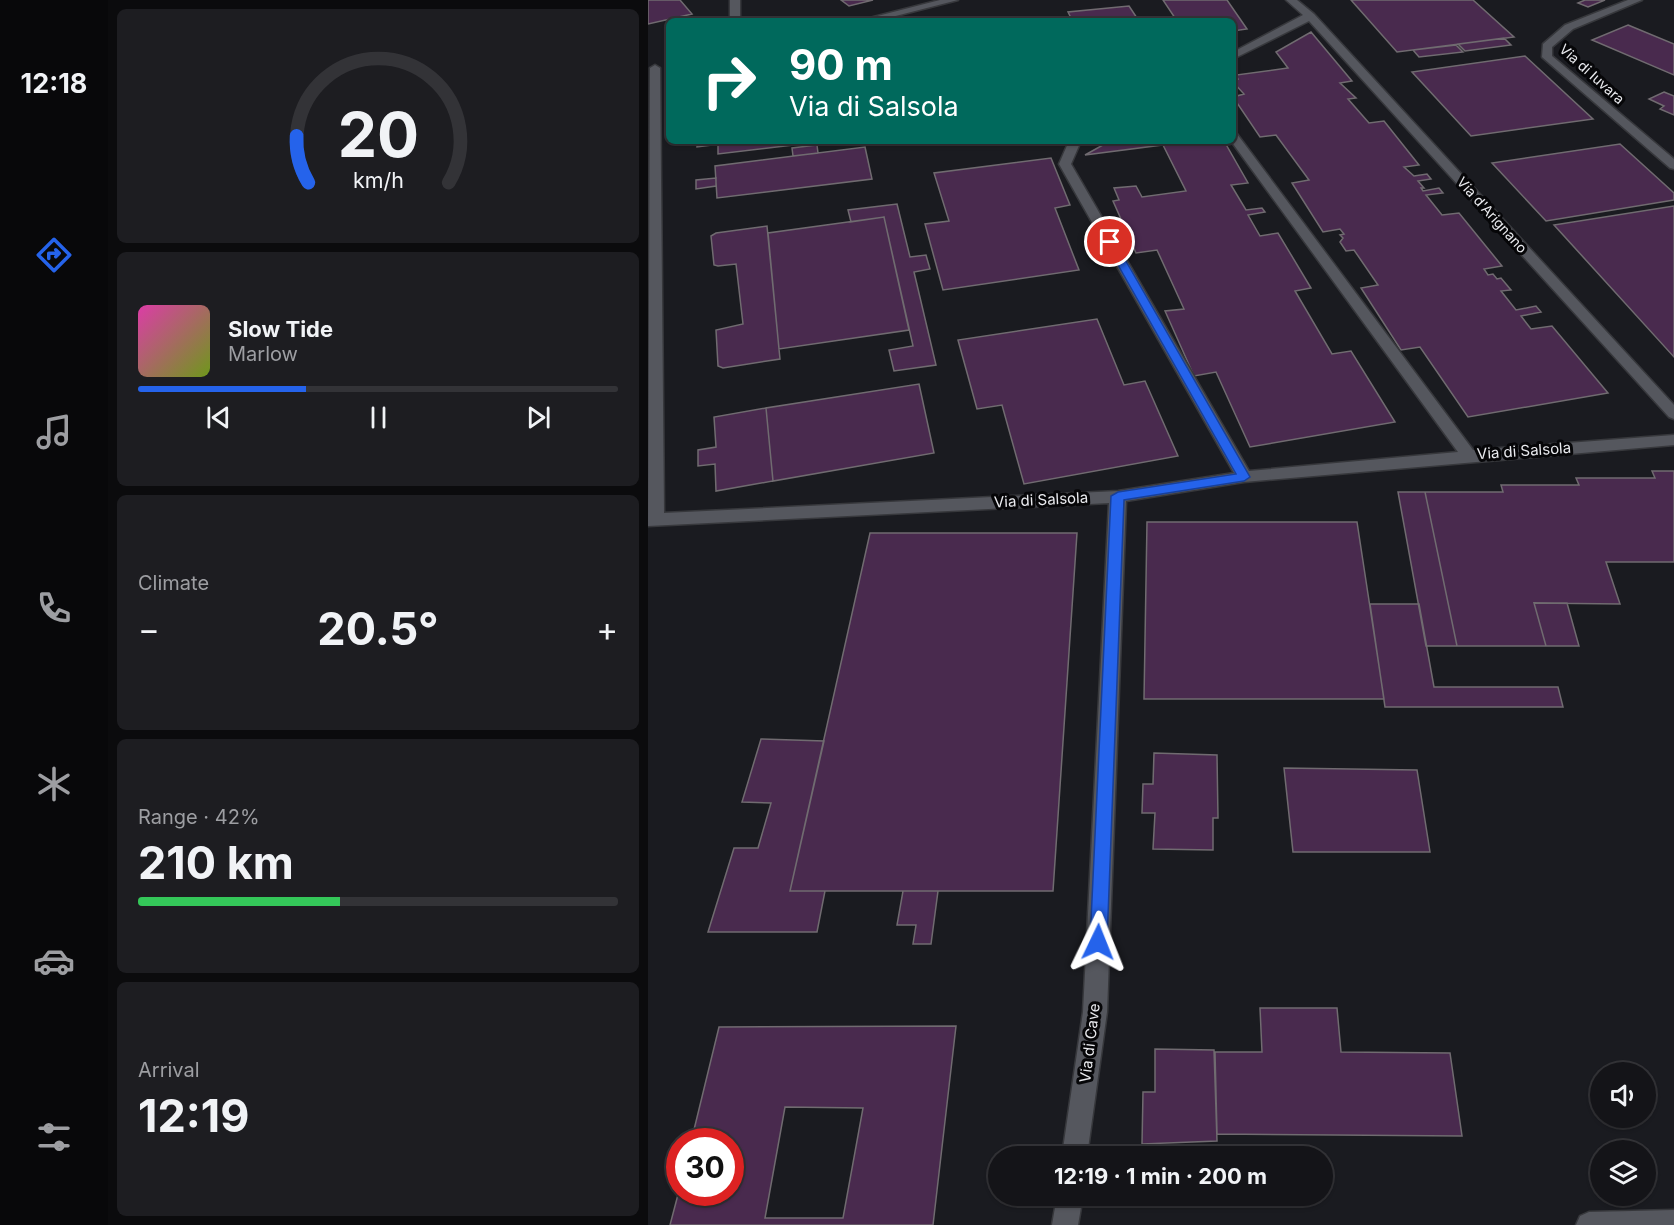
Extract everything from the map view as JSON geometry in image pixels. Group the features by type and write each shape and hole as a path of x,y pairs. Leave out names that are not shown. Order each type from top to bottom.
{"street":[{"path":"735,0 735,18"},
{"path":"876,18 953,0"},
{"name":"Via d'Arignano","path":"1291,0 1310,16 1674,414"},
{"name":"Via di Iuvara","path":"1637,0 1569,27 1547,46 1546,57 1672,162"},
{"path":"1236,54 1310,16"},
{"name":"Via di Salsola","path":"657,67 652,519 1118,496 1244,477 1674,440"},
{"path":"1236,140 1469,456"},
{"path":"1074,144 1065,164 1244,477"},
{"name":"Via di Cave","path":"1076,1146 1095,1012 1118,496"},
{"path":"1065,1225 1068,1206"},
{"path":"1589,1225 1674,1223"}],"building":[{"path":"648,0 680,0 692,14 666,18 666,20 648,24"},
{"path":"841,0 873,0 849,6"},
{"path":"1163,0 1227,0 1247,29 1236,31 1236,18 1175,18"},
{"path":"1351,0 1473,0 1514,37 1397,52"},
{"path":"1585,0 1605,0 1588,7 1578,3"},
{"path":"1129,6 1137,18 1071,18 1068,12"},
{"path":"1628,25 1674,44 1674,75 1592,40"},
{"path":"1311,32 1352,81 1340,83 1356,98 1348,99 1369,123 1384,121 1419,165 1404,167 1414,176 1427,174 1431,179 1418,181 1424,188 1421,188 1423,191 1439,188 1443,193 1426,195 1442,215 1459,213 1502,266 1484,269 1488,275 1493,274 1497,279 1501,278 1511,290 1501,291 1516,310 1536,306 1541,312 1521,316 1531,329 1552,326 1608,393 1468,417 1420,347 1401,350 1361,288 1378,285 1354,250 1346,251 1340,242 1343,238 1340,235 1344,234 1340,229 1323,232 1292,183 1309,180 1276,135 1260,137 1236,101 1236,96 1244,94 1236,85 1236,79 1238,79 1236,75 1288,68 1276,52"},
{"path":"1504,38 1511,45 1465,51 1458,44"},
{"path":"1456,45 1463,52 1419,57 1413,50"},
{"path":"1525,56 1593,119 1471,136 1412,72"},
{"path":"1664,92 1674,96 1674,115 1660,109 1664,106 1649,99"},
{"path":"697,144 720,144 697,147"},
{"path":"718,144 801,144 718,154"},
{"path":"1105,144 1162,145 1085,155"},
{"path":"1162,144 1226,144 1248,183 1231,185 1246,210 1262,208 1265,212 1248,215 1260,236 1278,233 1311,288 1295,291 1332,354 1351,351 1395,422 1250,447 1216,372 1194,376 1165,311 1184,309 1157,250 1136,253 1113,201 1119,200 1114,188 1136,186 1142,197 1186,191"},
{"path":"1620,144 1674,193 1674,200 1546,221 1492,163"},
{"path":"817,145 818,153 793,156 792,148"},
{"path":"865,147 872,179 717,198 715,166"},
{"path":"1051,158 1070,205 1055,208 1079,270 943,290 925,224 949,221 934,173"},
{"path":"716,178 716,186 696,189 696,180"},
{"path":"897,204 910,257 926,255 930,269 914,272 936,365 894,371 889,350 913,346 884,217 851,222 848,210"},
{"path":"1674,206 1674,357 1554,225"},
{"path":"884,217 909,330 779,349 768,233"},
{"path":"767,226 780,359 723,368 718,366 716,330 743,324 736,264 714,265 711,236 716,233"},
{"path":"1097,319 1124,385 1145,381 1178,456 1024,484 1002,405 977,409 958,340"},
{"path":"919,384 934,453 773,481 766,408"},
{"path":"766,408 773,481 716,491 715,464 698,466 698,450 716,447 714,417"},
{"path":"1652,471 1674,471 1674,562 1606,562 1620,604 1534,603 1546,646 1457,646 1425,492 1503,492 1501,485 1579,485 1576,478 1655,478"},
{"path":"1398,492 1425,492 1457,646 1426,646"},
{"path":"1147,522 1357,522 1384,699 1144,699"},
{"path":"870,533 1077,533 1053,891 790,891"},
{"path":"1534,603 1567,603 1579,646 1546,646"},
{"path":"1370,604 1419,604 1434,687 1558,687 1563,707 1385,707"},
{"path":"761,739 824,741 790,891 825,891 817,932 708,932 734,848 758,848 771,803 742,802"},
{"path":"1154,753 1217,755 1218,818 1213,818 1213,850 1153,849 1155,813 1142,813 1143,784 1153,784"},
{"path":"1284,768 1417,770 1430,852 1293,852"},
{"path":"903,891 938,891 931,944 913,944 916,925 897,925"},
{"path":"1260,1008 1337,1008 1341,1052 1450,1053 1462,1136 1217,1134 1215,1052 1262,1052"},
{"path":"956,1026 933,1225 670,1225 675,1206 744,1206 744,1128 694,1128 719,1027","holes":["785,1107 863,1108 843,1218 765,1218"]},
{"path":"1155,1049 1214,1050 1217,1141 1142,1144 1143,1092 1155,1092"}],"route":[{"path":"1098,942 1118,496 1244,477 1110,242"}]}
